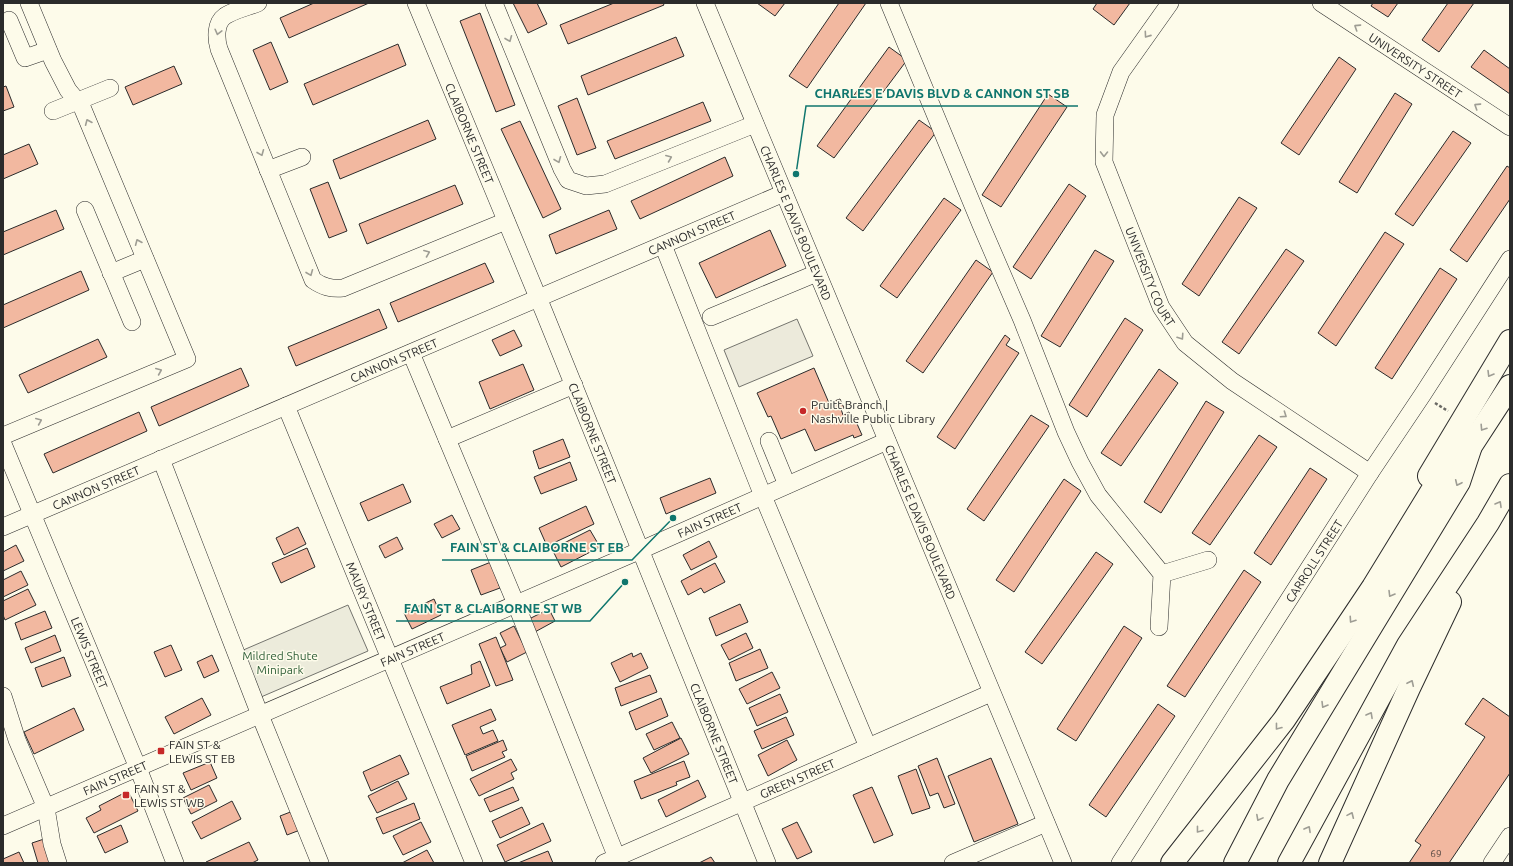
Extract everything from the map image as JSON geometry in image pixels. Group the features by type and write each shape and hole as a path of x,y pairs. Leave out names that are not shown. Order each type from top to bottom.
{"highway":[{"path":"1373,587 1386,546 1510,341"},
{"path":"1172,863 1284,720 1373,587 1444,472 1471,446 1510,386"},
{"path":"1235,863 1278,780 1459,482 1471,446"},
{"path":"1330,863 1402,702 1488,523 1510,484"},
{"path":"1289,863 1408,645 1488,523"}],"street":[{"path":"3,436 187,359 85,114 78,102 68,90 48,50 29,3"},
{"path":"258,3 224,17 218,27 216,40 313,280 321,285 331,288 343,288 506,221"},
{"name":"CLAIBORNE STREET","path":"416,3 574,385 767,863"},
{"path":"494,3 568,180 586,186 605,184 755,124"},
{"name":"CHARLES E DAVIS BOULEVARD","path":"705,3 1063,863"},
{"path":"889,3 1022,320 1066,432 1080,462 1098,495 1162,574 1159,627"},
{"name":"UNIVERSITY COURT","path":"1170,3 1121,72 1105,115 1104,162 1161,307 1185,343 1232,381 1370,472"},
{"name":"UNIVERSITY STREET","path":"1322,3 1510,127"},
{"path":"9,20 25,58 48,50"},
{"path":"53,111 110,88"},
{"path":"268,170 302,157"},
{"name":"CANNON STREET","path":"3,527 784,193"},
{"path":"85,210 132,322"},
{"path":"663,245 763,496 868,747"},
{"path":"111,273 145,259"},
{"name":"CARROLL STREET","path":"1120,863 1370,472 1423,394 1510,260"},
{"path":"711,317 817,273"},
{"path":"411,353 516,604 610,860"},
{"path":"447,439 574,385"},
{"name":"MAURY STREET","path":"286,406 474,863"},
{"path":"769,441 787,485"},
{"name":"FAIN STREET","path":"3,826 641,550 888,441"},
{"name":"LEWIS STREET","path":"3,444 138,768 175,863"},
{"path":"161,459 260,715 320,863"},
{"path":"1162,574 1208,560"},
{"name":"GREEN STREET","path":"610,860 991,693"},
{"path":"3,696 17,740 46,808 52,844 58,863"},
{"path":"952,863 1046,824"},
{"path":"1492,863 1510,836"}],"path":[{"path":"1433,401 1453,415"}],"green space":[{"name":"Mildred Shute Minipark","path":"348,605 368,651 261,697 241,651"}],"shaded area":[{"path":"797,319 813,356 739,387 724,350"}],"building":[{"path":"314,3 369,3 289,38 280,18"},
{"path":"513,3 537,3 547,24 528,33"},
{"path":"614,3 663,3 664,5 568,44 560,25"},
{"path":"757,3 785,3 775,16"},
{"path":"839,3 866,3 807,88 789,76"},
{"path":"1097,3 1130,3 1114,25 1093,9"},
{"path":"1373,3 1398,3 1388,17 1371,6"},
{"path":"1448,3 1474,3 1439,52 1422,40"},
{"path":"480,13 515,105 496,112 460,21"},
{"path":"676,37 684,56 588,95 581,76"},
{"path":"271,42 288,82 270,90 253,50"},
{"path":"398,44 406,65 313,105 304,84"},
{"path":"889,47 907,60 834,158 817,146"},
{"path":"1484,50 1510,69 1510,94 1471,67"},
{"path":"1339,57 1356,69 1299,155 1281,143"},
{"path":"174,66 182,84 133,105 125,87"},
{"path":"6,86 14,107 3,111 3,87"},
{"path":"1395,93 1412,104 1357,193 1339,182"},
{"path":"1048,94 1067,107 1001,207 982,195"},
{"path":"577,98 596,148 577,155 558,106"},
{"path":"703,102 711,121 615,159 607,141"},
{"path":"428,120 436,139 340,179 333,160"},
{"path":"919,120 936,132 863,231 846,218"},
{"path":"520,121 561,209 543,218 501,129"},
{"path":"1453,131 1471,143 1413,226 1395,214"},
{"path":"29,144 38,164 3,179 3,155"},
{"path":"725,157 733,176 640,219 631,201"},
{"path":"1507,166 1510,168 1510,199 1467,262 1450,250"},
{"path":"328,182 347,231 329,238 310,189"},
{"path":"1069,184 1086,196 1031,279 1013,267"},
{"path":"455,185 463,204 367,244 359,224"},
{"path":"1239,197 1257,208 1199,296 1182,284"},
{"path":"944,198 961,210 897,298 880,286"},
{"path":"56,210 64,229 3,255 3,232"},
{"path":"609,210 617,229 556,254 549,235"},
{"path":"770,230 786,266 716,298 699,263"},
{"path":"1385,232 1404,244 1336,346 1318,333"},
{"path":"1286,249 1304,261 1239,354 1222,342"},
{"path":"1095,250 1114,261 1060,347 1041,336"},
{"path":"976,260 993,272 923,373 906,361"},
{"path":"485,263 494,282 398,322 390,303"},
{"path":"1440,268 1457,279 1392,379 1375,368"},
{"path":"81,271 89,290 3,328 3,305"},
{"path":"379,309 387,328 296,366 288,347"},
{"path":"1125,318 1143,330 1087,417 1069,405"},
{"path":"514,330 522,346 500,356 492,340"},
{"path":"1005,335 1010,339 1006,345 1019,353 955,449 937,437"},
{"path":"98,339 107,357 28,393 19,375"},
{"path":"523,364 534,390 490,409 479,382"},
{"path":"241,368 249,386 159,426 151,407"},
{"name":"Pruitt Branch | Nashville Public Library","path":"814,368 829,403 840,399 844,408 841,409 843,415 849,412 852,418 854,417 862,435 854,438 853,435 815,451 805,429 781,439 771,416 768,417 757,393"},
{"path":"1159,369 1178,383 1121,466 1101,453"},
{"path":"1206,401 1224,412 1161,513 1144,502"},
{"path":"139,412 147,431 53,473 44,454"},
{"path":"1031,415 1049,426 984,521 967,509"},
{"path":"1259,435 1277,447 1210,545 1192,533"},
{"path":"563,439 570,457 539,469 533,451"},
{"path":"570,462 577,480 541,494 534,477"},
{"path":"1310,468 1327,479 1271,565 1254,553"},
{"path":"710,478 716,493 666,514 660,498"},
{"path":"1064,479 1081,491 1014,592 996,580"},
{"path":"403,484 411,502 368,521 360,503"},
{"path":"586,506 594,524 547,546 539,528"},
{"path":"452,515 460,529 442,538 434,524"},
{"path":"298,527 306,544 284,555 276,538"},
{"path":"590,530 600,547 561,567 552,549"},
{"path":"397,537 403,549 385,558 379,546"},
{"path":"709,541 717,557 691,570 683,555"},
{"path":"16,545 24,561 3,571 3,552"},
{"path":"307,548 315,567 281,583 272,563"},
{"path":"1096,552 1113,564 1042,664 1025,652"},
{"path":"491,562 500,588 481,595 471,570"},
{"path":"715,563 725,582 704,593 701,588 688,595 681,581"},
{"path":"1244,570 1261,582 1185,697 1167,686"},
{"path":"21,571 28,585 3,597 3,580"},
{"path":"28,589 36,605 5,620 3,615 3,601"},
{"path":"434,599 441,615 412,629 404,613"},
{"path":"740,604 748,622 716,636 709,618"},
{"path":"549,609 555,621 533,633 527,620"},
{"path":"45,611 52,628 21,640 15,623"},
{"path":"514,626 527,652 507,662 500,648 506,645 500,633"},
{"path":"1124,626 1142,638 1076,741 1057,729"},
{"path":"746,633 753,648 729,660 721,645"},
{"path":"55,635 61,651 31,663 25,648"},
{"path":"496,637 513,680 496,686 479,644"},
{"path":"171,645 182,670 165,677 154,652"},
{"path":"760,649 768,668 736,681 729,663"},
{"path":"632,653 633,657 641,653 648,668 620,682 611,663"},
{"path":"212,655 219,671 204,678 197,662"},
{"path":"64,657 71,676 42,687 35,668"},
{"path":"480,661 490,686 447,704 440,687 472,674 471,665"},
{"path":"772,672 780,688 747,704 739,689"},
{"path":"650,675 657,692 621,706 615,688"},
{"path":"780,694 788,712 757,726 749,708"},
{"path":"202,698 211,715 174,734 165,717"},
{"path":"661,698 668,716 636,730 629,712"},
{"path":"1483,698 1510,717 1510,773 1449,863 1409,863 1421,845 1415,841 1485,737 1465,724"},
{"path":"1158,704 1175,716 1106,817 1089,805"},
{"path":"74,708 84,730 34,754 24,732"},
{"path":"491,709 496,720 480,727 483,734 493,730 498,741 465,755 452,725"},
{"path":"786,717 794,735 762,749 754,731"},
{"path":"672,722 680,738 654,750 646,734"},
{"path":"681,738 689,754 651,773 643,758"},
{"path":"503,740 507,750 502,752 505,757 472,771 466,756"},
{"path":"787,740 797,760 768,776 758,755"},
{"path":"400,755 409,774 371,791 363,772"},
{"path":"937,758 955,804 944,808 938,793 930,796 918,766"},
{"path":"991,758 1018,824 974,842 948,776"},
{"path":"511,759 517,770 511,773 514,779 479,796 470,779"},
{"path":"684,761 690,777 676,782 677,785 641,799 634,781"},
{"path":"210,762 217,778 191,790 183,773"},
{"path":"916,769 930,808 912,814 898,776"},
{"path":"698,780 706,797 666,817 658,800"},
{"path":"398,781 407,799 377,813 368,796"},
{"path":"209,785 217,801 191,814 183,798"},
{"path":"513,787 519,800 490,812 484,799"},
{"path":"872,787 893,835 874,843 853,795"},
{"path":"128,791 138,811 94,833 86,818 101,810 99,806"},
{"path":"232,801 241,819 201,839 192,822"},
{"path":"414,803 420,819 383,834 376,818"},
{"path":"522,807 530,824 500,838 492,821"},
{"path":"293,811 300,830 287,835 280,816"},
{"path":"421,822 431,842 403,855 393,836"},
{"path":"797,822 812,852 797,859 782,829"},
{"path":"543,823 551,841 505,862 497,845"},
{"path":"121,825 128,842 105,853 97,836"},
{"path":"44,839 51,863 38,863 32,843"},
{"path":"249,842 258,860 252,863 206,862"},
{"path":"427,850 434,863 402,863"},
{"path":"548,851 553,863 518,863"},
{"path":"19,852 24,863 3,863 3,859"},
{"path":"711,857 715,863 699,863"}],"place":[{"name":"CHARLES E DAVIS BLVD & CANNON ST SB","path":"796,174"},
{"name":"Pruitt Branch | Nashville Public Library","path":"803,411"},
{"name":"FAIN ST & CLAIBORNE ST EB","path":"673,518"},
{"name":"FAIN ST & CLAIBORNE ST WB","path":"625,582"},
{"name":"FAIN ST & LEWIS ST EB","path":"161,751"},
{"name":"FAIN ST & LEWIS ST WB","path":"126,795"}]}
